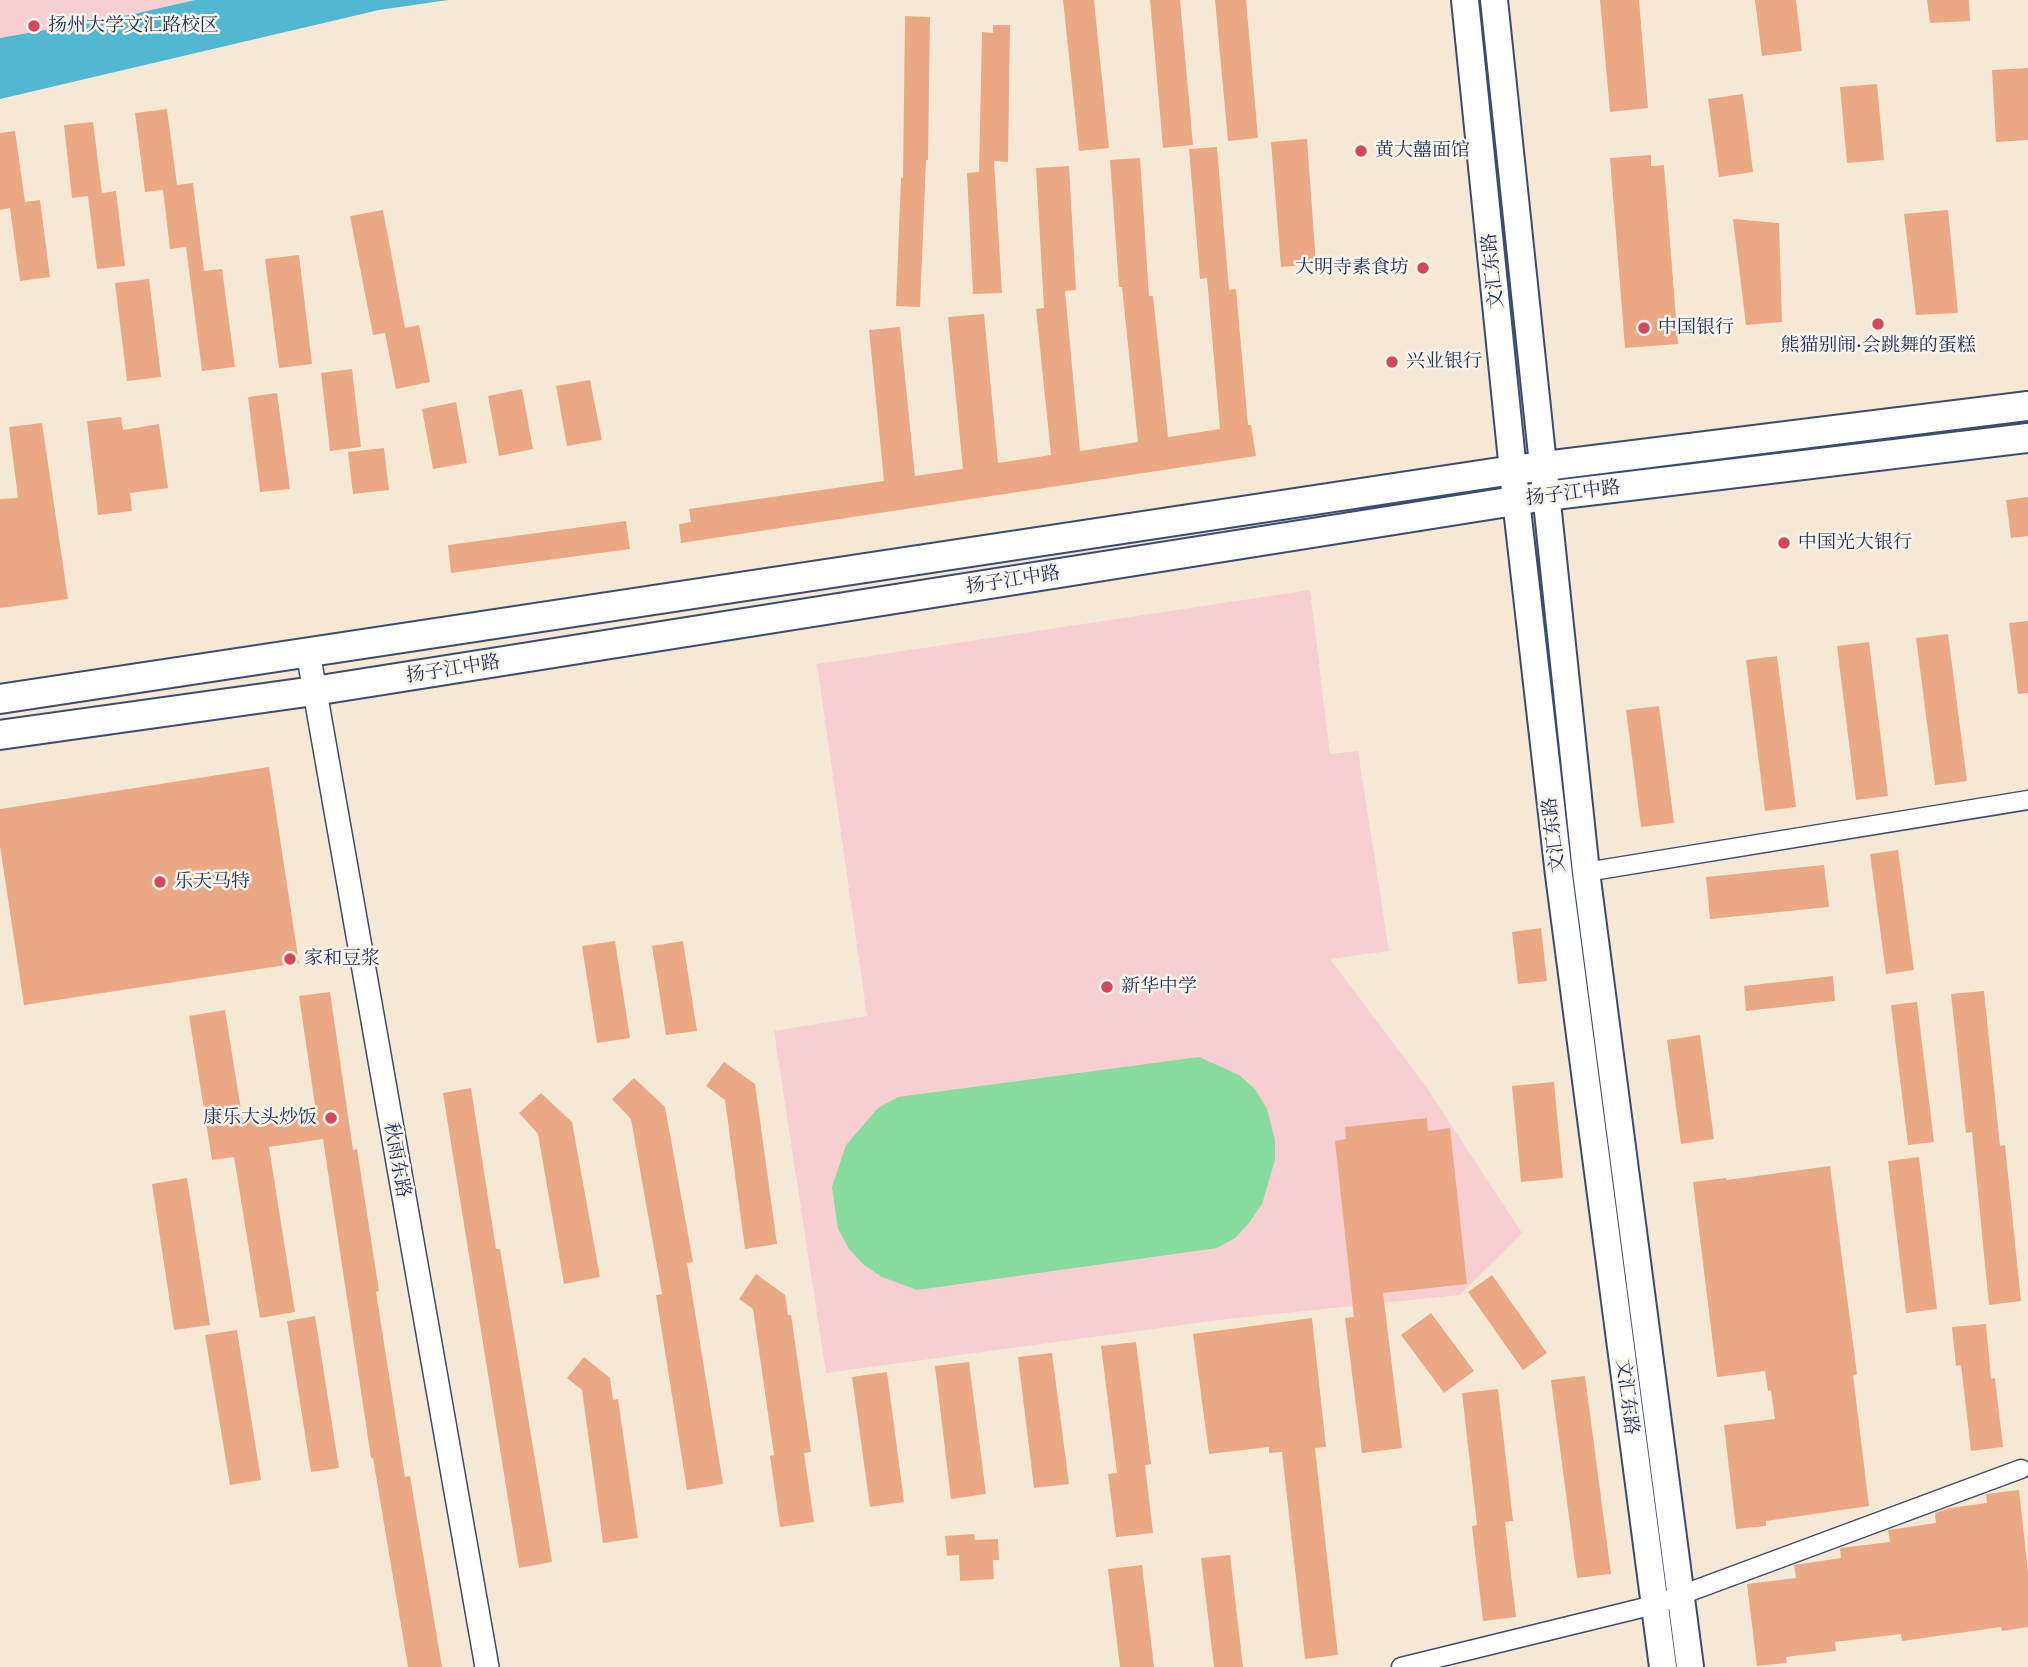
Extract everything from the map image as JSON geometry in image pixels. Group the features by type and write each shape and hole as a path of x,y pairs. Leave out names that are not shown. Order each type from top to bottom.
{"main road":[{"name":"文汇东路","path":"1465,4 1516,500 1559,875 1663,1667"},
{"name":"文汇东路","path":"1495,4 1587,872 1690,1667"},
{"name":"扬子江中路","path":"0,699 1513,470 2028,406"},
{"name":"扬子江中路","path":"0,736 314,691 1516,500 2028,438"}],"street":[{"name":"秋雨东路","path":"308,652 487,1667"},
{"path":"1587,872 2028,800"},
{"path":"1401,1667 1654,1605 2021,1469"}],"shaded area":[{"name":"扬州大学文汇路校区","path":"0,0 195,0 0,38"},
{"name":"新华中学","path":"1310,590 1330,754 1358,751 1389,951 1330,959 1425,1085 1522,1233 1460,1295 1227,1319 826,1373 774,1031 867,1016 817,664"}],"green space":[{"path":"1199,1057 1239,1075 1255,1089 1267,1109 1275,1140 1275,1160 1262,1204 1235,1238 1217,1248 917,1290 882,1277 864,1265 849,1249 838,1229 832,1187 846,1145 878,1108 898,1097"}],"water":[{"path":"195,0 448,0 379,10 0,99 0,38"}],"building":[{"path":"1063,0 1094,0 1109,148 1079,151"},
{"path":"1150,0 1180,0 1193,145 1163,148"},
{"path":"1215,0 1246,0 1258,138 1228,141"},
{"path":"1600,0 1639,0 1648,108 1610,112"},
{"path":"1755,0 1796,0 1802,51 1762,56"},
{"path":"1927,0 1969,0 1970,21 1930,23"},
{"path":"905,16 930,17 928,160 920,307 896,306 903,178"},
{"path":"993,25 1010,25 1008,162 994,161 1002,293 973,294 967,173 979,172 982,32 993,33"},
{"path":"2028,68 2028,140 1996,142 1992,70"},
{"path":"1877,84 1884,160 1847,163 1840,87"},
{"path":"1743,94 1753,172 1719,177 1708,99"},
{"path":"167,109 177,185 193,183 204,271 222,269 235,367 202,371 186,247 170,249 163,190 145,192 135,113"},
{"path":"93,122 102,193 116,191 125,266 97,269 88,196 72,198 64,125"},
{"path":"15,131 25,202 40,200 50,277 20,281 10,208 0,210 0,133"},
{"path":"1307,139 1316,264 1281,267 1271,142"},
{"path":"1217,147 1229,290 1236,289 1248,425 1251,425 1256,456 681,543 679,524 691,522 689,509 884,481 869,330 900,327 915,476 963,469 948,317 984,314 998,463 1051,455 1036,309 1044,308 1036,168 1069,166 1076,290 1065,291 1080,451 1138,442 1122,287 1119,287 1110,160 1140,158 1149,296 1153,296 1168,437 1220,429 1207,278 1200,279 1189,149"},
{"path":"1651,155 1651,166 1664,165 1678,344 1625,348 1610,158"},
{"path":"383,210 405,328 419,325 430,382 396,389 385,333 373,335 350,216"},
{"path":"1948,210 1958,313 1916,315 1904,214"},
{"path":"1733,219 1779,223 1782,322 1746,325"},
{"path":"299,255 312,364 279,368 265,259"},
{"path":"149,279 161,377 127,381 115,283"},
{"path":"352,369 361,447 330,451 321,373"},
{"path":"590,380 602,440 567,446 556,386"},
{"path":"522,389 533,449 499,456 488,396"},
{"path":"277,393 290,489 260,492 248,397"},
{"path":"456,402 467,463 433,469 422,409"},
{"path":"121,417 123,430 159,424 168,488 130,493 132,511 98,515 87,421"},
{"path":"42,423 68,599 0,608 0,499 18,498 9,427"},
{"path":"384,448 389,490 353,494 348,452"},
{"path":"2028,497 2028,536 2011,538 2006,500"},
{"path":"626,521 630,549 451,573 448,545"},
{"path":"2028,621 2028,693 2018,694 2009,623"},
{"path":"1948,634 1967,781 1935,785 1916,638"},
{"path":"1869,642 1888,796 1856,800 1837,646"},
{"path":"1777,656 1796,807 1765,811 1746,660"},
{"path":"1659,706 1674,823 1641,827 1626,710"},
{"path":"269,767 299,963 24,1005 0,846 0,809"},
{"path":"1898,850 1914,970 1886,974 1870,854"},
{"path":"1824,865 1829,907 1710,919 1706,877"},
{"path":"1541,928 1547,981 1518,984 1512,932"},
{"path":"615,941 630,1038 597,1043 582,946"},
{"path":"683,941 697,1031 666,1035 652,946"},
{"path":"1833,976 1835,1001 1746,1011 1744,986"},
{"path":"1984,991 2000,1146 2005,1145 2021,1301 1989,1305 1972,1132 1966,1133 1951,994"},
{"path":"330,992 353,1150 357,1149 379,1291 376,1292 405,1477 410,1476 442,1667 408,1667 371,1458 323,1139 269,1147 295,1312 260,1318 234,1157 212,1160 189,1016 225,1010 243,1122 316,1112 299,996"},
{"path":"1917,1002 1934,1142 1908,1145 1891,1005"},
{"path":"1700,1035 1714,1139 1681,1144 1667,1040"},
{"path":"724,1062 755,1084 777,1244 745,1249 725,1100 706,1086"},
{"path":"634,1078 665,1107 693,1262 687,1263 723,1484 687,1490 656,1295 662,1294 631,1119 612,1099"},
{"path":"1554,1082 1563,1178 1521,1182 1512,1086"},
{"path":"471,1088 496,1249 500,1249 552,1562 519,1568 443,1093"},
{"path":"541,1093 572,1122 600,1277 564,1284 538,1134 519,1113"},
{"path":"1427,1118 1428,1131 1450,1128 1467,1284 1383,1293 1402,1448 1362,1453 1345,1318 1354,1317 1335,1141 1346,1139 1345,1127"},
{"path":"1919,1157 1937,1309 1906,1313 1888,1161"},
{"path":"1830,1166 1857,1374 1853,1375 1869,1506 1766,1521 1766,1526 1736,1529 1724,1425 1775,1419 1765,1371 1717,1377 1693,1182"},
{"path":"187,1178 210,1325 174,1330 152,1184"},
{"path":"756,1274 785,1295 788,1315 791,1315 811,1452 804,1453 814,1522 780,1527 770,1456 774,1455 753,1309 739,1299"},
{"path":"1492,1275 1547,1353 1523,1370 1468,1292"},
{"path":"1431,1313 1474,1371 1444,1393 1401,1335"},
{"path":"315,1316 339,1468 311,1472 287,1321"},
{"path":"1312,1318 1326,1447 1315,1448 1338,1655 1305,1659 1282,1452 1269,1453 1269,1447 1209,1454 1193,1334"},
{"path":"1986,1324 1991,1379 1995,1378 2003,1447 1971,1451 1961,1365 1956,1366 1952,1327"},
{"path":"237,1330 261,1480 230,1485 205,1335"},
{"path":"1136,1342 1151,1464 1145,1465 1153,1533 1116,1537 1108,1474 1117,1473 1101,1346"},
{"path":"1052,1353 1069,1484 1034,1488 1018,1357"},
{"path":"584,1357 610,1378 613,1400 618,1399 638,1538 603,1543 582,1390 567,1378"},
{"path":"969,1362 986,1494 951,1499 935,1366"},
{"path":"887,1372 904,1502 870,1507 852,1377"},
{"path":"1585,1376 1611,1574 1577,1578 1551,1380"},
{"path":"1498,1389 1513,1521 1505,1522 1516,1617 1483,1621 1472,1526 1477,1525 1462,1393"},
{"path":"2019,1490 2028,1572 2028,1627 2002,1631 2001,1627 1902,1641 1901,1634 1835,1642 1836,1651 1786,1657 1787,1663 1757,1666 1747,1584 1796,1578 1794,1565 1841,1558 1840,1548 1890,1542 1888,1530 1936,1523 1935,1513 1987,1503 1986,1494"},
{"path":"974,1534 975,1540 998,1539 999,1560 993,1560 994,1579 960,1581 959,1555 947,1556 945,1536"},
{"path":"1230,1555 1243,1667 1214,1667 1201,1558"},
{"path":"1142,1565 1154,1667 1120,1667 1108,1569"}],"place":[{"name":"扬州大学文汇路校区","path":"34,26"},
{"name":"黄大囍面馆","path":"1361,151"},
{"name":"大明寺素食坊","path":"1423,268"},
{"name":"熊猫别闹·会跳舞的蛋糕","path":"1878,324"},
{"name":"中国银行","path":"1644,328"},
{"name":"兴业银行","path":"1392,362"},
{"name":"中国光大银行","path":"1784,543"},
{"name":"乐天马特","path":"160,882"},
{"name":"家和豆浆","path":"290,959"},
{"name":"新华中学","path":"1107,987"},
{"name":"康乐大头炒饭","path":"331,1118"}]}
